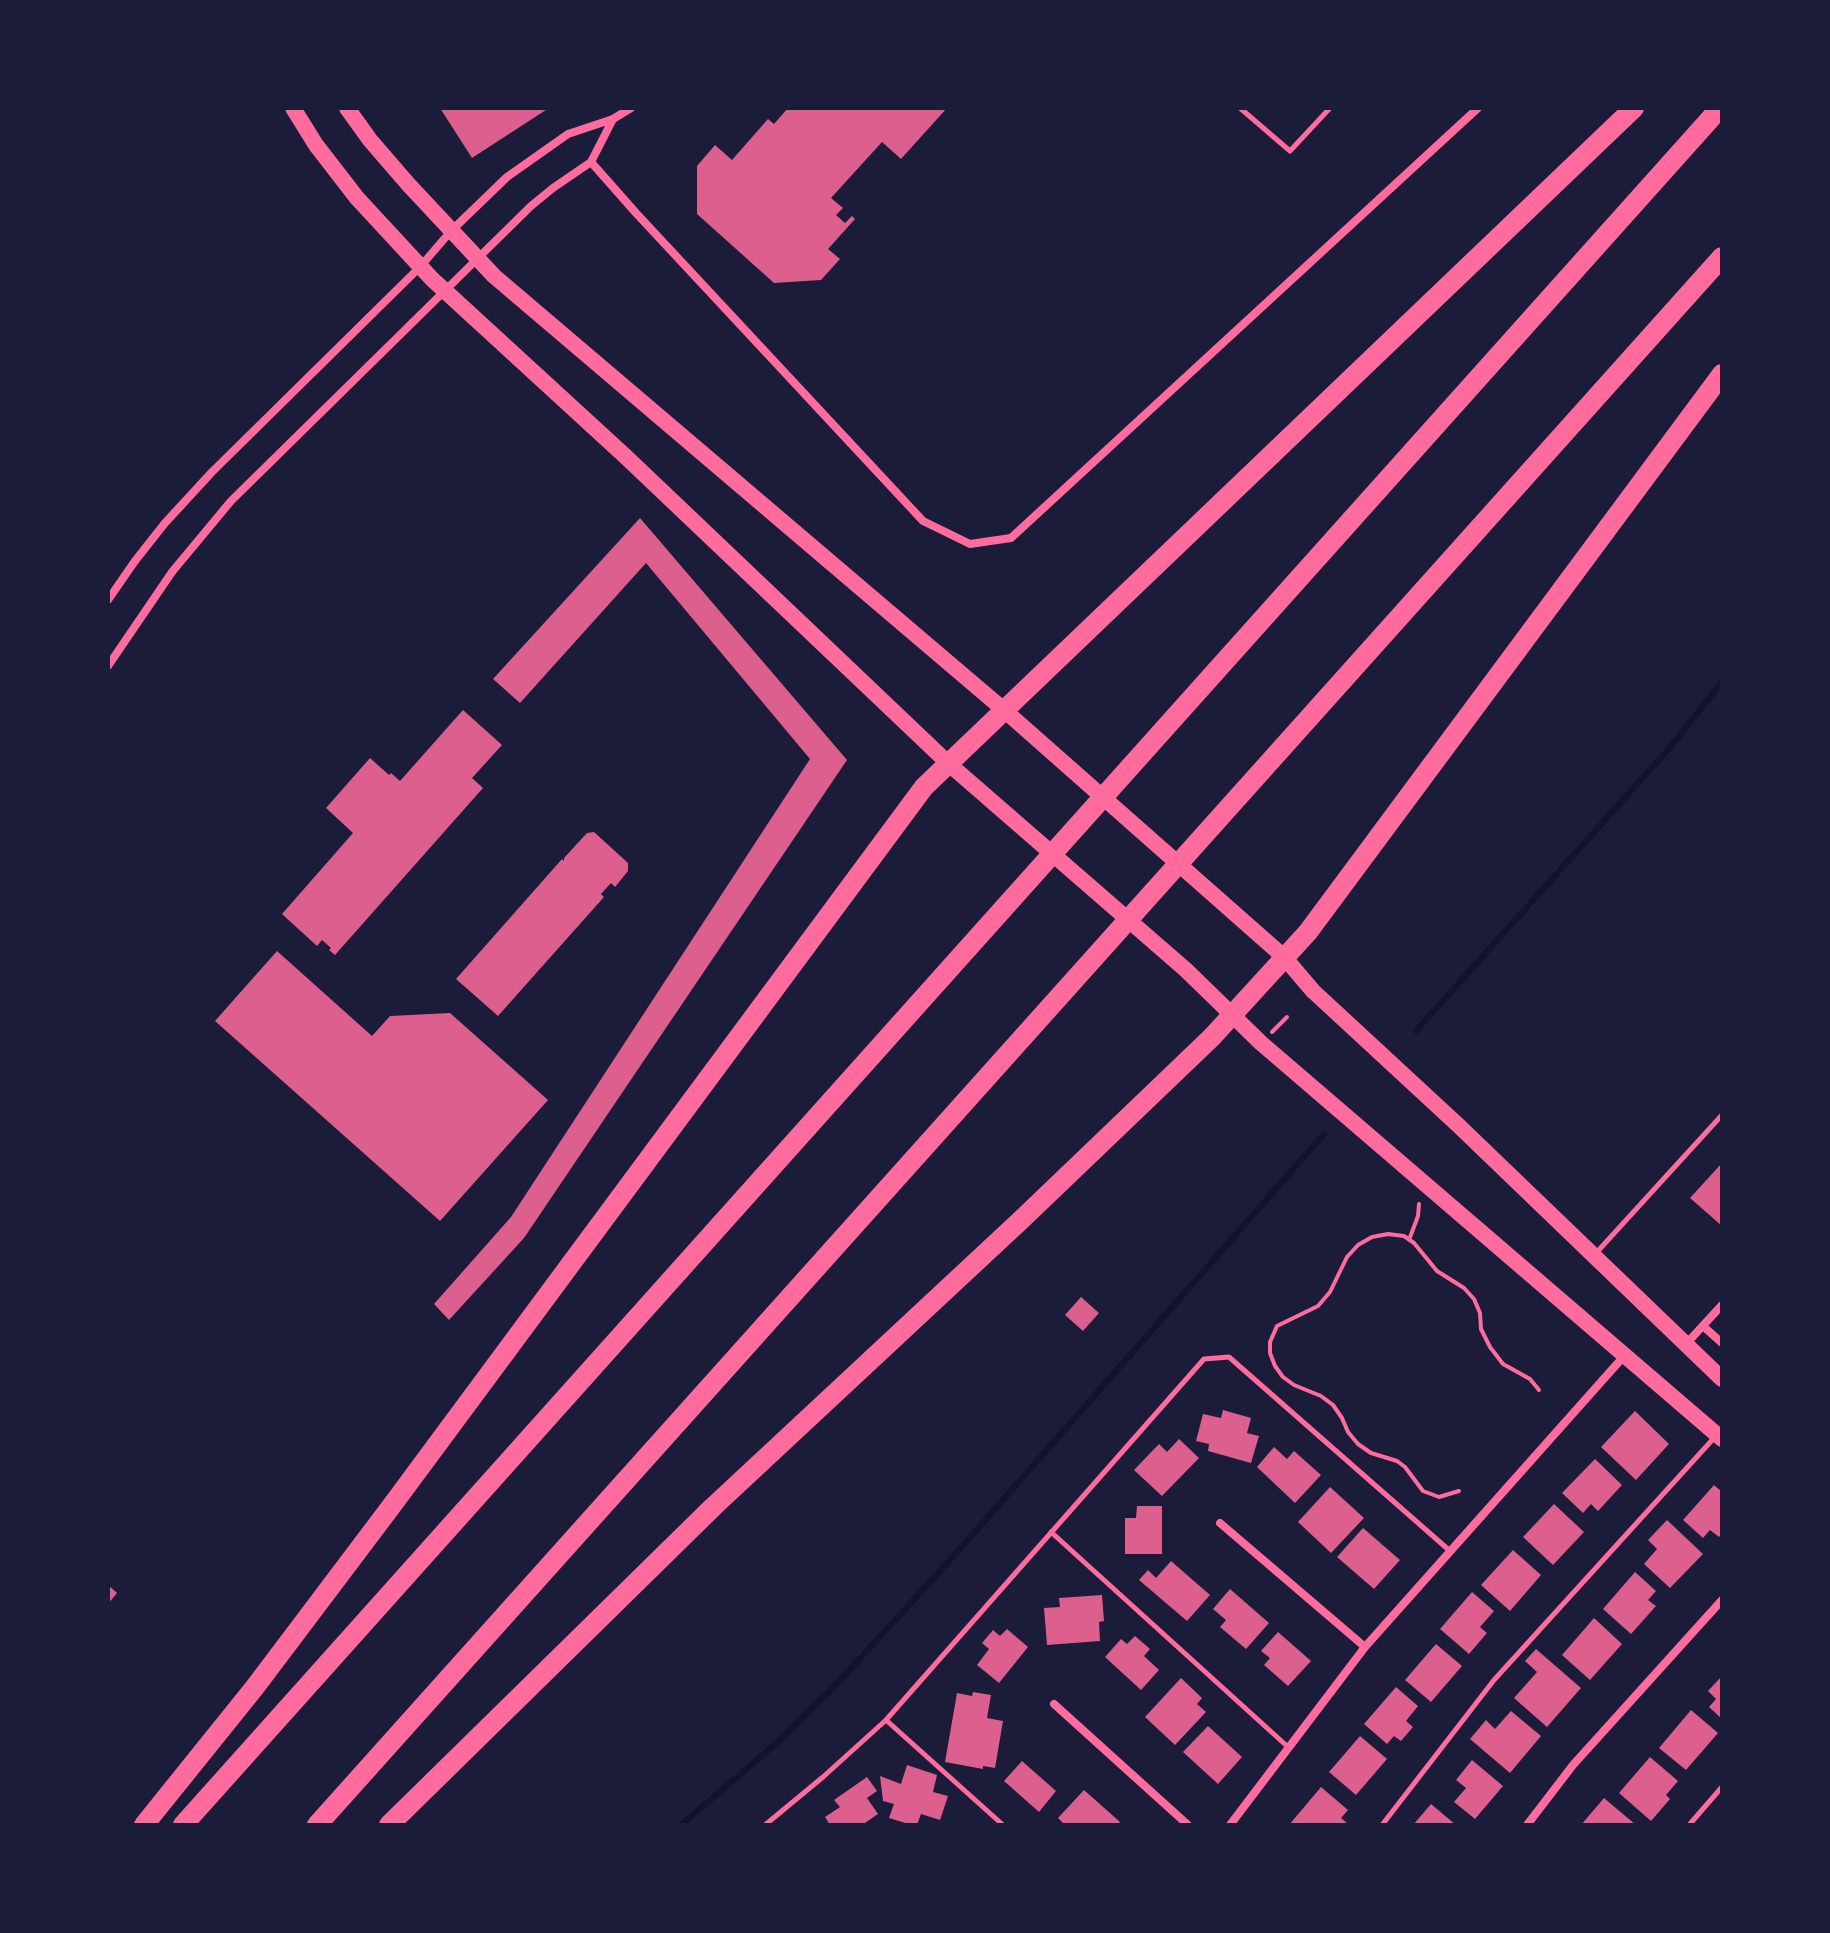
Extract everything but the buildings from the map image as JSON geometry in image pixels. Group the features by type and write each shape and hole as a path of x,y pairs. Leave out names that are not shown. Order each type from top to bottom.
{"highway":[{"path":"144,1825 255,1687 393,1504 924,787 1634,108"},
{"path":"183,1825 1720,108"},
{"path":"317,1825 1722,257"},
{"path":"389,1825 713,1507 1212,1037 1308,932 1722,374"}],"main road":[{"path":"293,108 316,145 357,198 420,267 625,456 949,764 1186,970 1231,1015 1720,1437"},
{"path":"336,108 359,125"},
{"path":"347,108 408,184 494,276 1004,710 1284,957 1313,991 1459,1126 1722,1379"}],"street":[{"path":"108,600 165,523 205,480 507,177 568,134 613,119 631,108"},
{"path":"591,162 923,521 970,544 1011,538 1478,108"},
{"path":"108,666 172,572 231,501 477,258 542,197 591,162 613,119"},
{"path":"1687,1343 1722,1305"},
{"path":"1703,1326 1722,1343"},
{"path":"1230,1825 1365,1647 1625,1355"},
{"path":"1220,1523 1365,1647"},
{"path":"1527,1825 1573,1765 1722,1600"},
{"path":"1054,1704 1188,1825"}],"lane":[{"path":"1240,108 1290,151 1330,108"},
{"path":"1593,1256 1722,1115"},
{"path":"765,1825 886,1720 1204,1359 1229,1357 1450,1551"},
{"path":"1382,1825 1494,1680 1720,1437"},
{"path":"1051,1532 1288,1747"},
{"path":"886,1720 1003,1825"},
{"path":"1689,1825 1722,1787"}],"path":[{"path":"1272,1032 1287,1017"},
{"path":"1409,1240 1419,1204"},
{"path":"1459,1491 1439,1497 1423,1491 1397,1461 1371,1453 1358,1444 1333,1405 1283,1377 1270,1353 1270,1342 1277,1326 1318,1306 1330,1292 1347,1257 1358,1245 1372,1237 1388,1234 1404,1236 1414,1243 1437,1271 1464,1288 1474,1299 1480,1313 1481,1329 1490,1347 1503,1364 1530,1379 1539,1390"}],"waterway":[{"path":"1416,1031 1672,745 1722,682"},
{"path":"681,1825 771,1748 832,1689 952,1558 1324,1134"}]}
